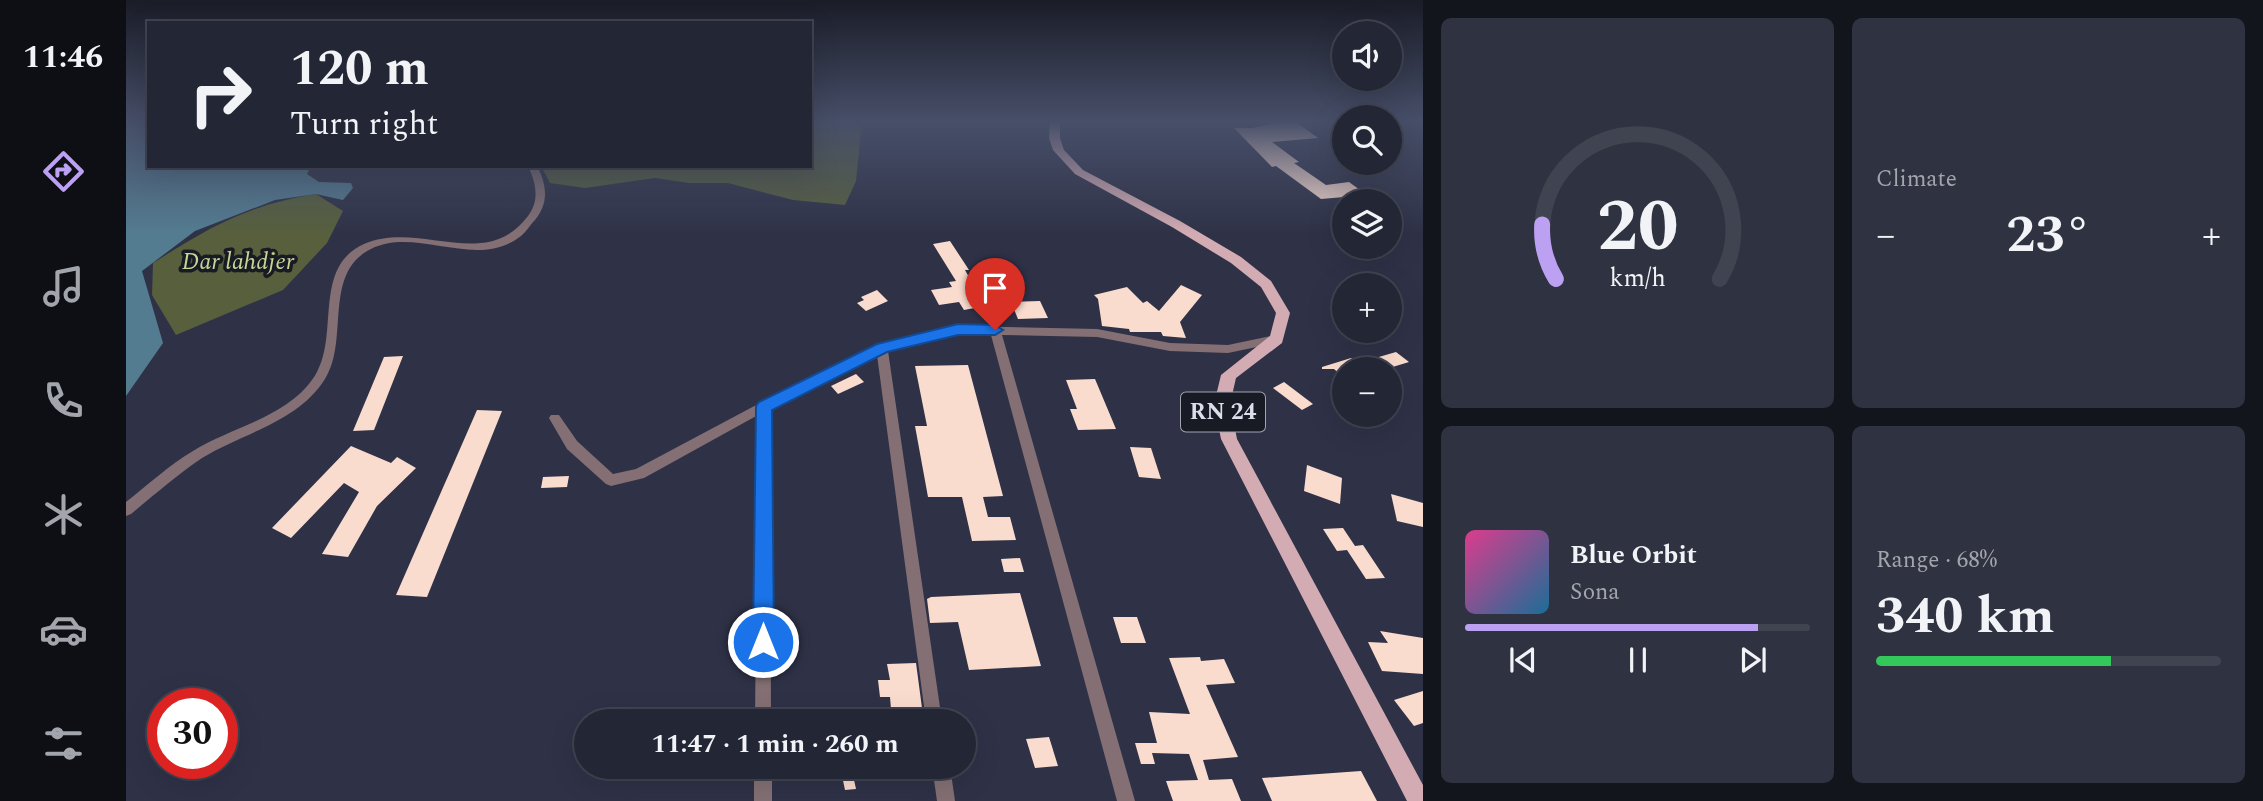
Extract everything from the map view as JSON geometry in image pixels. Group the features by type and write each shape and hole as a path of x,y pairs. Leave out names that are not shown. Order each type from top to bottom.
{"main road":[{"path":"1067,159 1079,172 1216,248 1266,284 1283,313 1277,339"},
{"name":"RN 24","path":"1277,339 1229,375 1222,404 1229,439 1419,801"}],"street":[{"path":"126,510 205,450 284,411 312,388 328,364 338,274 349,259 368,247 398,238 469,248 494,244 516,235 530,221 540,200 540,180 532,168"},
{"path":"555,418 572,445 611,480 639,474 764,406 882,348 958,330 1097,334 1170,347 1228,349 1277,339"},
{"path":"995,330 1126,801"},
{"path":"882,348 932,709"},
{"path":"763,709 764,406"},
{"path":"763,779 763,801"},
{"path":"943,779 946,801"}],"green space":[{"path":"812,159 858,159 856,181 845,205 793,200 728,183 689,183 655,178 585,188 550,183 542,168 812,168"},
{"name":"Dar lahdjer","path":"316,194 343,211 327,243 283,290 176,335 152,295 153,263 230,219 270,204"}],"water":[{"path":"126,159 147,159 147,168 310,168 307,174 319,182 351,183 353,188 343,200 316,194 275,200 195,231 142,271 163,343 126,396"}],"building":[{"path":"1265,159 1295,159 1299,162 1294,163 1326,185 1349,182 1359,189 1332,189 1332,198 1321,199 1276,166 1272,167"},
{"path":"950,241 969,270 965,270 985,306 964,310 959,302 939,305 931,290 952,287 949,282 956,281 933,244"},
{"path":"1181,285 1202,295 1180,322 1186,338 1163,336 1161,332 1130,332 1129,329 1102,326 1098,299 1094,295 1127,287 1143,303 1147,301 1159,311"},
{"path":"877,290 888,301 866,311 857,303 864,300 861,297"},
{"path":"1040,301 1048,318 1018,319 1011,302"},
{"path":"1396,352 1409,362 1402,364 1402,357 1379,357"},
{"path":"403,356 374,430 353,431 384,357"},
{"path":"1332,364 1332,369 1322,367"},
{"path":"968,365 1003,496 983,497 988,517 1010,517 1016,540 972,541 962,497 928,497 915,426 927,426 915,366"},
{"path":"856,374 864,382 838,394 831,386"},
{"path":"1095,379 1116,429 1078,430 1070,409 1077,409 1066,380"},
{"path":"1284,382 1313,404 1302,410 1273,388"},
{"path":"477,410 502,411 427,597 396,595"},
{"path":"351,446 391,463 397,457 416,468 377,506 348,557 322,554 359,492 344,483 291,538 272,528"},
{"path":"1130,447 1151,448 1161,479 1139,477"},
{"path":"1307,465 1342,478 1340,504 1304,491"},
{"path":"569,476 567,487 541,488 543,477"},
{"path":"1391,494 1423,503 1423,527 1397,521"},
{"path":"1343,528 1355,546 1363,545 1385,578 1366,579 1347,550 1337,551 1323,529"},
{"path":"1020,558 1024,572 1004,572 1001,559"},
{"path":"1020,593 1041,666 969,670 958,622 930,623 927,599 931,597"},
{"path":"1113,617 1137,617 1146,643 1121,643"},
{"path":"1380,631 1423,638 1423,674 1382,671 1368,642 1388,643"},
{"path":"1200,657 1201,661 1224,659 1235,683 1206,685 1238,757 1203,760 1209,780 1232,779 1241,801 1173,801 1166,781 1198,780 1189,754 1152,753 1155,764 1141,764 1135,743 1157,743 1149,712 1190,714 1169,658"},
{"path":"916,663 922,708 891,709 890,697 880,697 878,680 890,680 887,664"},
{"path":"1423,691 1423,723 1414,726 1394,700"},
{"path":"1049,737 1058,766 1035,768 1026,739"},
{"path":"1361,771 1377,801 1272,801 1262,778"},
{"path":"843,779 854,779 856,789 845,790"}],"route":[{"path":"763,642 764,406 882,348 958,330 995,330"}]}
